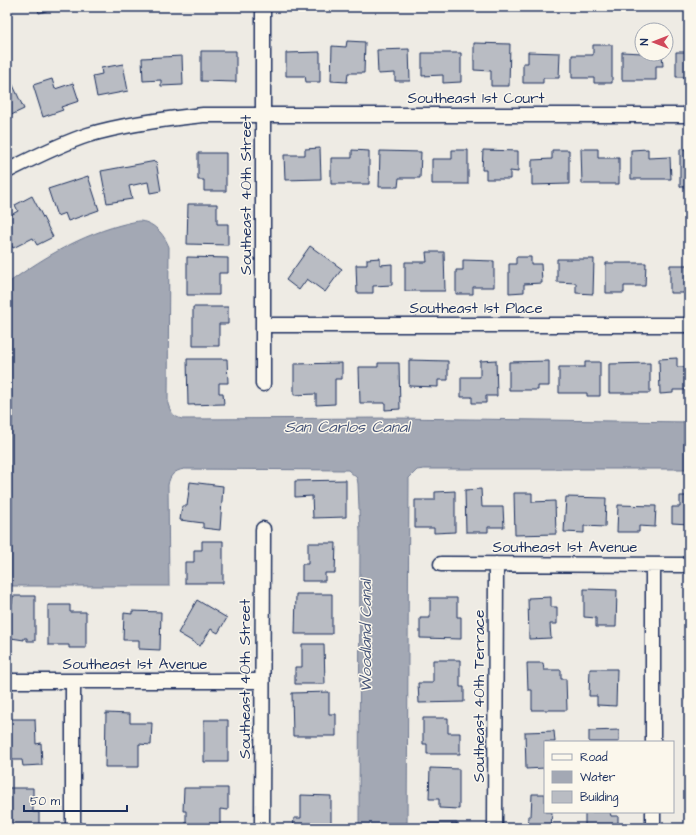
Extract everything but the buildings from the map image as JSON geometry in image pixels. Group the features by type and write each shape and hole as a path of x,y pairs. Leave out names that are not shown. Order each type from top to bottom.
{"street":[{"name":"Southeast 40th Street","path":"263,7 263,384"},
{"name":"Southeast 1st Court","path":"263,114 689,115"},
{"path":"7,171 74,140 126,126 203,115 263,114"},
{"name":"Southeast 1st Place","path":"263,325 689,325"},
{"name":"Southeast 40th Street","path":"262,828 263,529"},
{"name":"Southeast 1st Avenue","path":"441,564 689,565"},
{"name":"Southeast 40th Terrace","path":"495,828 496,564"},
{"path":"653,564 653,741"},
{"name":"Southeast 1st Avenue","path":"7,681 262,681"},
{"path":"73,681 73,828"},
{"path":"653,813 653,828"}],"water":[{"path":"138,221 148,223 157,229 164,237 169,247 168,404 173,414 179,418 395,418 689,422 689,469 424,469 417,470 409,478 407,828 359,828 360,533 357,478 348,470 184,469 175,472 168,485 169,586 7,586 7,284 37,263 69,245 86,237 120,225"}],"water label":[{"name":"San Carlos Canal","path":"347,427"},
{"name":"Woodland Canal","path":"366,636"}]}
